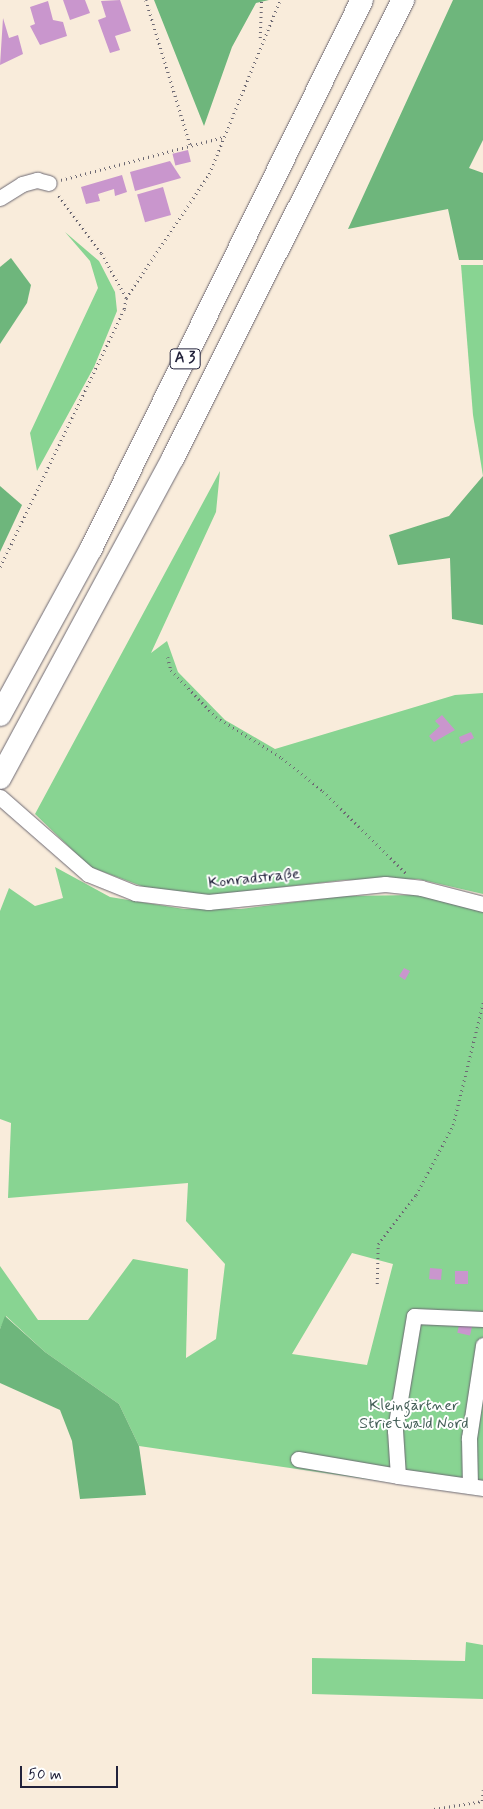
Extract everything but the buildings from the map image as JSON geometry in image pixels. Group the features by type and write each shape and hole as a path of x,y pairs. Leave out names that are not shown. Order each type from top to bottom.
{"highway":[{"name":"A 3","path":"0,715 95,540 362,0"},
{"name":"A 3","path":"0,778 173,458 403,0"}],"street":[{"path":"0,198 22,184 36,180 49,183"},
{"name":"Konradstraße","path":"0,797 88,874 135,893 208,902 348,887 421,888 483,904"},
{"path":"398,1476 395,1430 414,1316 483,1319"},
{"path":"298,1459 476,1487 469,1438 483,1344"}],"path":[{"path":"146,0 190,144"},
{"path":"260,40 261,0"},
{"path":"0,567 86,397 126,298 187,211 224,138 260,40 280,0"},
{"path":"126,298 101,253 49,183 190,144 224,138"},
{"path":"168,656 171,670 216,717 282,758 323,791 421,888"},
{"path":"377,1284 378,1244 416,1194 453,1125 483,1003"},
{"path":"434,1809 482,1801 483,1790"}],"green space":[{"path":"154,0 269,0 256,3 232,47 204,126"},
{"path":"453,0 483,0 483,140 469,168 483,173 483,260 459,260 448,209 348,229"},
{"path":"65,232 99,261 115,292 117,311 94,367 37,471 30,433 98,288 90,261"},
{"path":"11,258 31,285 27,303 0,344 0,267"},
{"path":"461,265 483,265 483,476 473,415"},
{"path":"220,471 216,512 151,653 167,641 178,672 225,720 275,749 455,695 483,693 483,894 418,879 344,880 208,896 144,887 90,867 35,814"},
{"path":"483,476 483,625 452,619 450,558 398,565 389,535 449,516"},
{"path":"0,486 22,505 0,552"},
{"name":"Kleingärtner Strietwald Nord","path":"55,867 110,897 184,909 241,909 343,896 418,895 483,912 483,1496 139,1446 119,1404 45,1352 6,1316 0,1329 0,1266 38,1320 88,1320 133,1259 188,1269 186,1358 216,1339 225,1264 186,1221 188,1183 8,1198 11,1123 0,1119 0,911 9,888 35,906 63,898","holes":["352,1253 393,1264 367,1365 292,1354"]},
{"path":"5,1316 45,1352 119,1404 139,1446 146,1495 80,1499 72,1441 60,1410 0,1383 0,1329"},
{"path":"466,1642 483,1645 483,1699 312,1694 312,1658 465,1661"}]}
